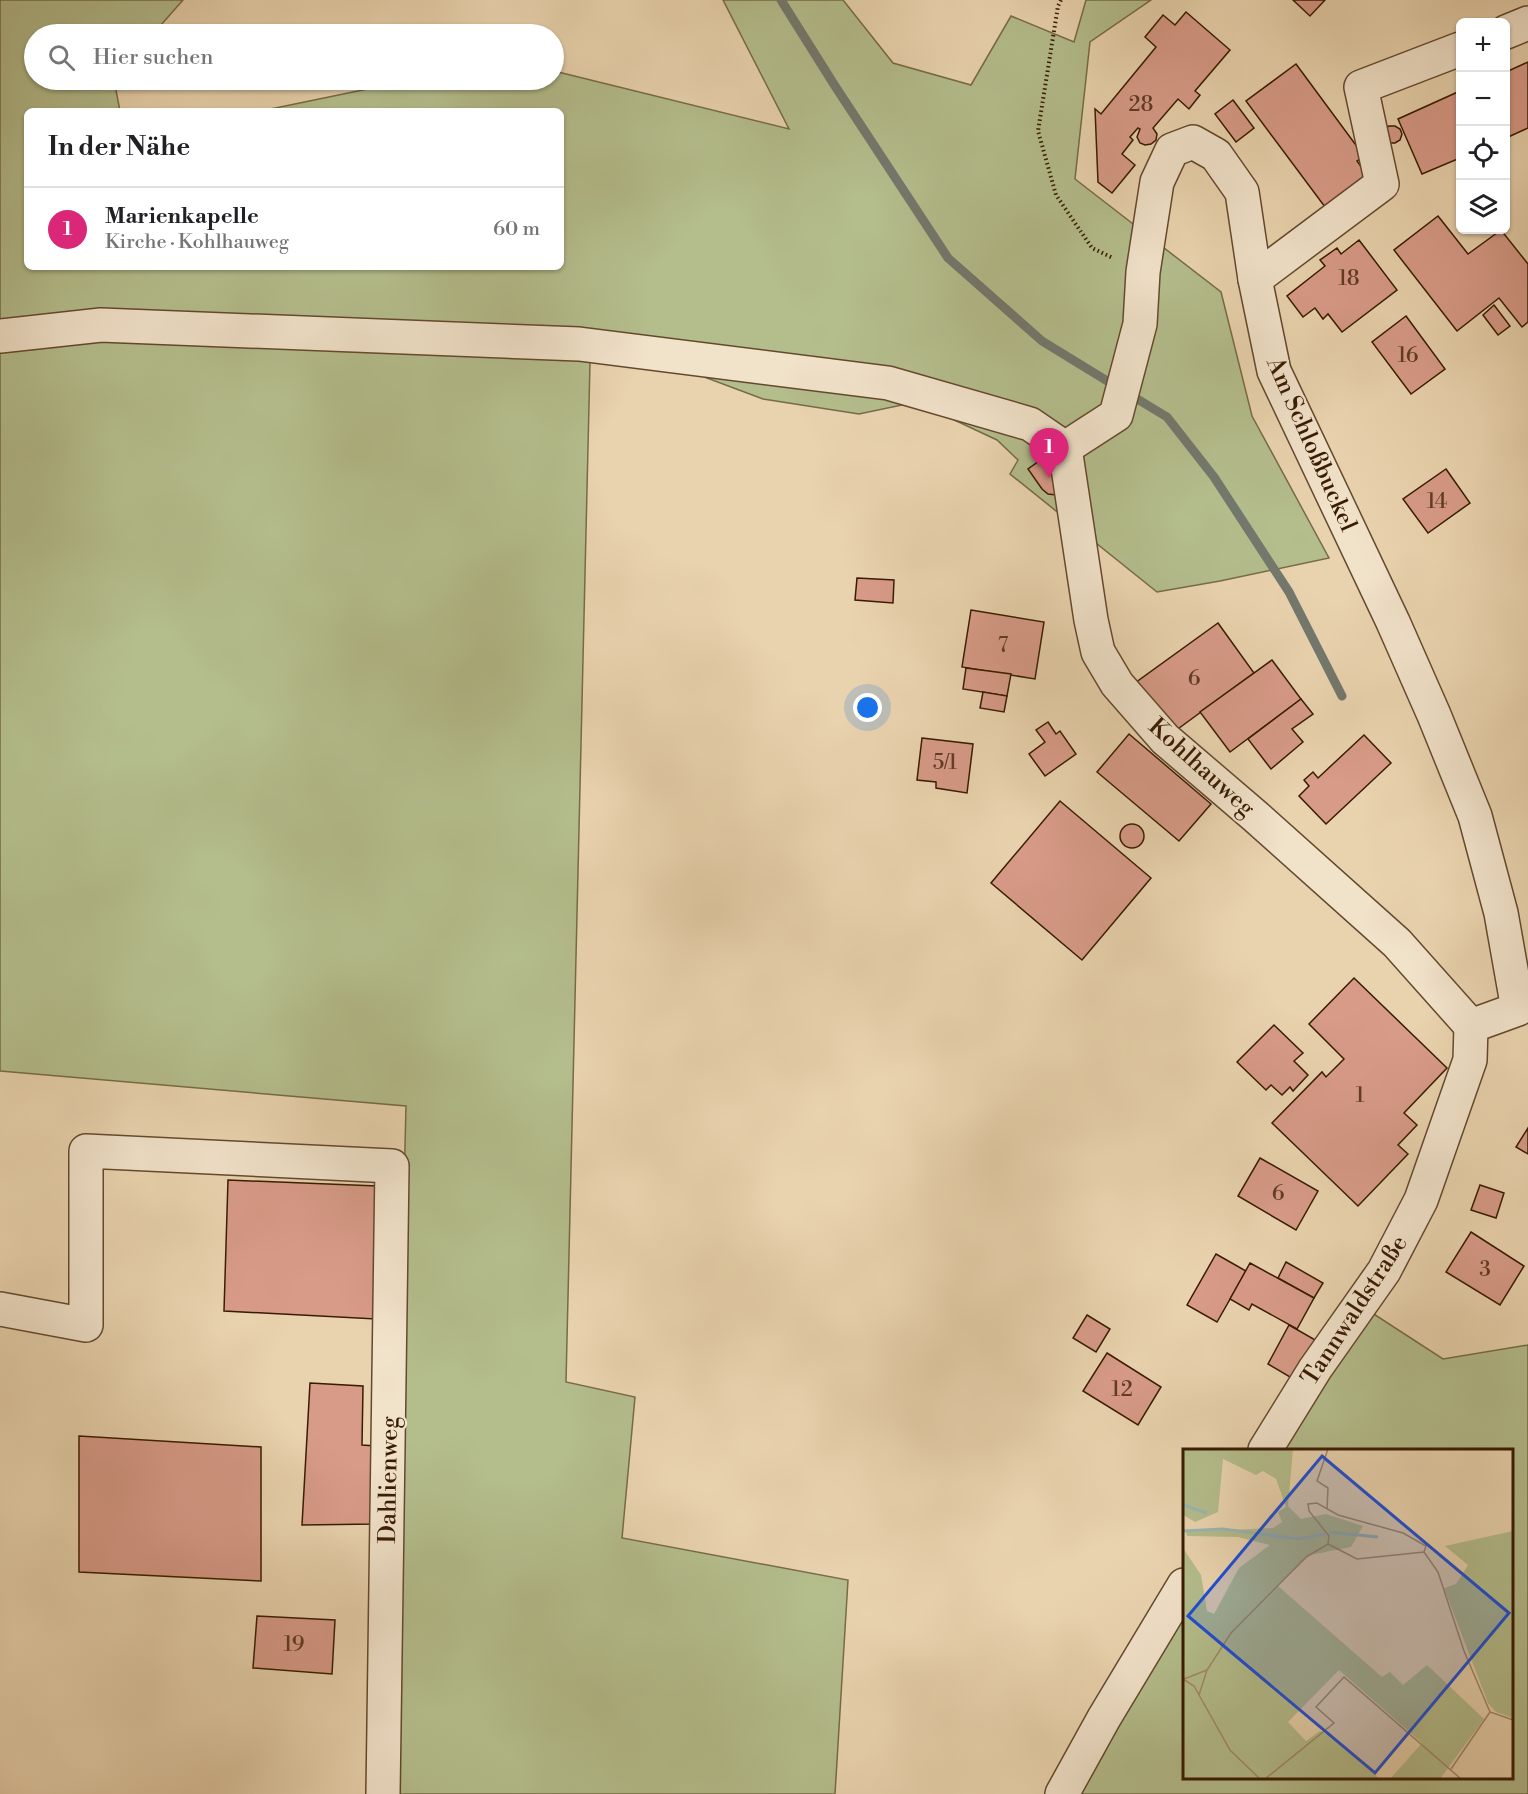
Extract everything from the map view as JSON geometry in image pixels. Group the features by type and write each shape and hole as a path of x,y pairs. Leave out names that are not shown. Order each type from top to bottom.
{"street":[{"path":"1510,30 1528,23"},
{"path":"1255,279 1382,184 1361,87 1456,51"},
{"name":"Am Schloßbuckel","path":"1065,448 1116,415 1140,324 1143,272 1157,182 1172,150 1193,142 1216,155 1242,192 1255,279 1274,370 1393,622 1475,816 1501,913 1518,1009 1471,1026"},
{"path":"0,336 101,324 579,344 888,383 1030,424 1065,448"},
{"name":"Kohlhauweg","path":"1065,448 1090,620 1098,652 1117,684 1165,739 1397,943 1471,1026"},
{"name":"Tannwaldstraße","path":"1266,1449 1315,1369 1384,1271 1422,1200 1470,1060 1471,1026"},
{"name":"Dahlienweg","path":"0,1309 86,1325 86,1151 392,1166 383,1794"},
{"path":"1062,1794 1104,1718 1183,1588"}],"path":[{"path":"1061,0 1058,6 1038,131 1056,195 1092,249 1143,272"}],"green space":[{"path":"0,0 183,0 162,24 24,24 24,90 116,90 119,108 24,108 24,270 564,270 564,108 276,108 363,90 564,90 564,73 789,129 723,0 843,0 893,63 971,85 1011,16 1074,42 1086,0 1151,0 1090,42 1075,179 1221,292 1252,416 1329,558 1157,592 1010,474 1018,460 997,440 916,402 859,414 763,399 659,360 590,362 566,1382 635,1397 622,1538 848,1580 835,1794 389,1794 406,1106 0,1071"},
{"path":"1366,1309 1443,1359 1528,1345 1528,1794 1075,1794 1183,1604 1183,1779 1513,1779 1513,1449 1279,1449"}],"building":[{"path":"1293,0 1325,0 1310,16"},
{"path":"1186,12 1230,50 1195,91 1200,95 1189,109 1178,99 1153,128 1157,134 1156,140 1151,144 1140,143 1137,137 1140,129 1138,128 1130,137 1133,140 1122,154 1135,165 1112,193 1098,182 1095,109 1101,114 1156,47 1145,37 1163,15 1175,25"},
{"path":"1528,62 1528,128 1510,136 1510,72"},
{"path":"1296,64 1364,156 1357,161 1367,175 1325,207 1246,101"},
{"path":"1456,93 1456,160 1422,174 1398,119"},
{"path":"1233,100 1254,128 1236,142 1215,114"},
{"path":"1389,126 1400,129 1402,134 1400,140 1395,143 1390,143 1384,129"},
{"path":"1438,216 1468,254 1496,234 1504,234 1528,264 1528,322 1522,327 1499,298 1457,331 1394,250"},
{"path":"1359,240 1397,290 1342,332 1328,314 1323,319 1315,308 1303,317 1287,296 1325,266 1320,260 1337,248 1341,254"},
{"path":"1494,305 1510,326 1498,335 1483,315"},
{"path":"1406,316 1445,369 1411,394 1372,342"},
{"path":"1049,454 1062,490 1056,495 1048,494 1042,489 1028,469"},
{"path":"1446,469 1470,503 1428,533 1403,499"},
{"path":"857,578 894,580 893,603 855,600"},
{"path":"971,610 1044,622 1035,679 962,667"},
{"path":"1218,623 1254,673 1171,734 1135,683"},
{"path":"1272,660 1301,699 1230,752 1200,712"},
{"path":"966,668 1011,674 1007,696 963,689"},
{"path":"983,692 1007,696 1004,712 980,708"},
{"path":"1301,699 1313,714 1292,729 1303,742 1271,769 1248,739"},
{"path":"1048,722 1056,734 1060,731 1076,754 1045,776 1029,754 1045,742 1036,730"},
{"path":"1129,734 1211,804 1179,841 1097,772"},
{"path":"1364,735 1391,763 1326,824 1299,796 1309,786 1304,780 1313,772 1318,778"},
{"path":"922,738 973,744 967,793 936,788 936,782 917,780"},
{"path":"1060,801 1151,878 1082,960 991,883"},
{"path":"1132,824 1141,827 1144,836 1141,845 1132,848 1123,845 1120,836 1123,827"},
{"path":"1354,978 1447,1068 1404,1113 1417,1125 1398,1145 1408,1154 1358,1206 1272,1123 1322,1072 1326,1077 1344,1059 1309,1024"},
{"path":"1274,1025 1303,1053 1294,1061 1308,1075 1293,1091 1290,1087 1282,1095 1271,1085 1266,1090 1237,1062"},
{"path":"1528,1128 1528,1154 1516,1147"},
{"path":"1260,1158 1318,1191 1296,1230 1238,1196"},
{"path":"228,1180 377,1186 376,1319 224,1311"},
{"path":"1480,1185 1504,1193 1496,1218 1471,1210"},
{"path":"1471,1232 1524,1266 1500,1305 1446,1272"},
{"path":"1216,1254 1246,1271 1217,1322 1187,1305"},
{"path":"1286,1262 1323,1283 1314,1298 1278,1278"},
{"path":"1250,1263 1314,1298 1297,1329 1252,1304 1249,1310 1230,1299"},
{"path":"1087,1315 1110,1329 1096,1352 1073,1338"},
{"path":"1289,1325 1317,1341 1295,1380 1268,1364"},
{"path":"1107,1353 1161,1387 1138,1425 1083,1391"},
{"path":"310,1383 363,1386 362,1445 376,1446 375,1524 302,1525"},
{"path":"79,1436 261,1447 261,1581 79,1572"},
{"path":"257,1616 335,1620 332,1674 253,1668"}],"waterway":[{"path":"781,0 948,258 1042,341 1117,387"},
{"path":"1129,394 1167,417 1214,477 1289,592 1342,696"}],"place":[{"name":"Marienkapelle","path":"1049,478"}]}
